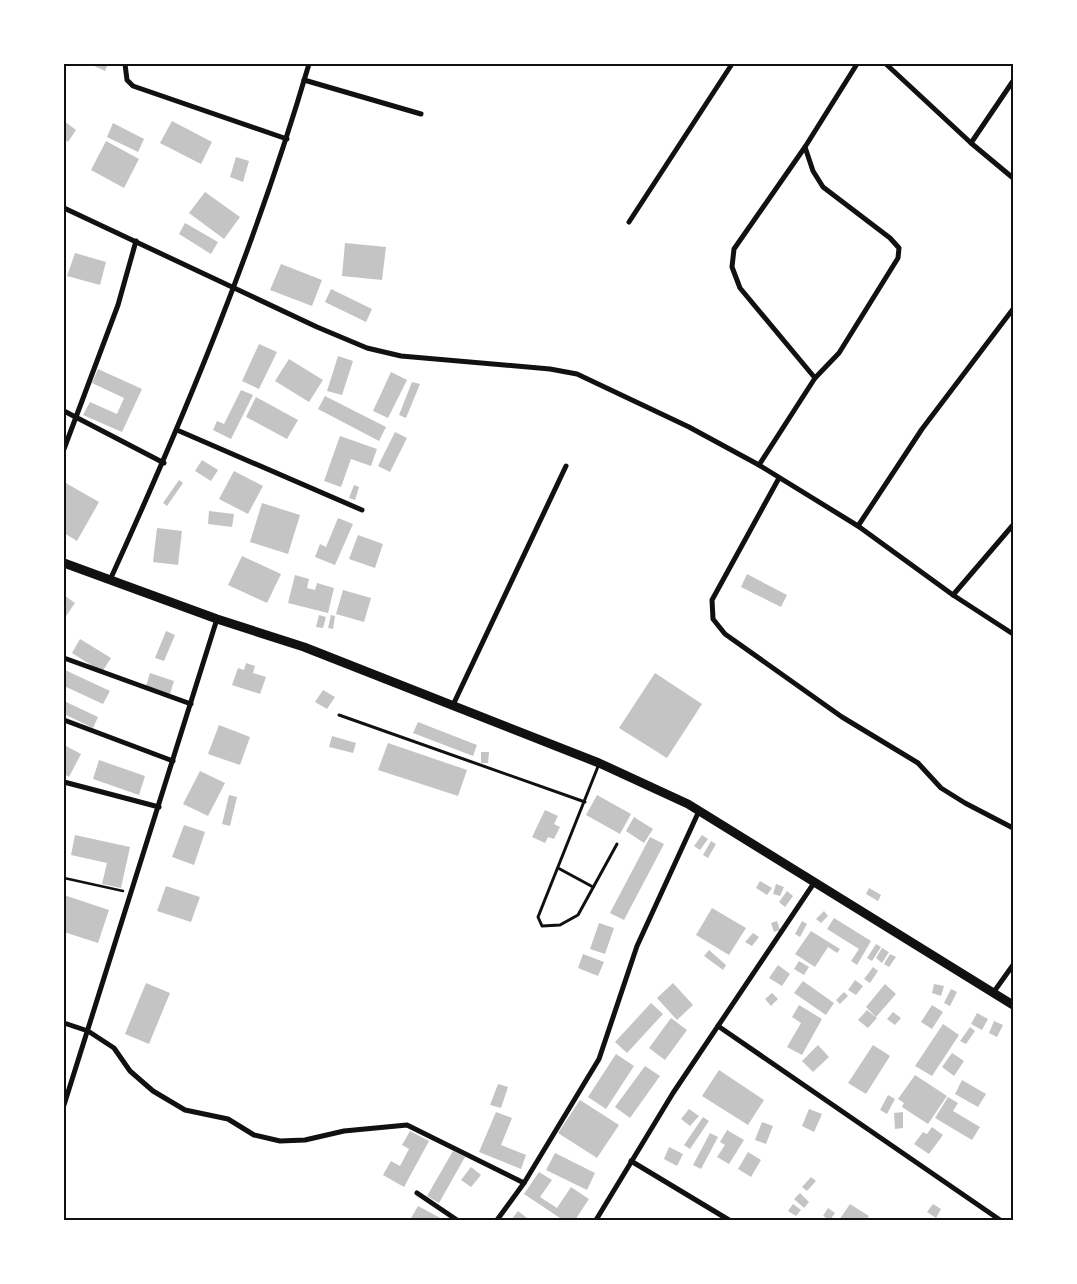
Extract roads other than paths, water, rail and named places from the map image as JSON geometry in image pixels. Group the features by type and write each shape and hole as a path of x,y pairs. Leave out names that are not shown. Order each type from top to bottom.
{"street":[{"path":"125,64 127,80 133,86 287,139"},
{"path":"110,580 164,463 234,288 287,139 309,64"},
{"path":"629,222 732,64"},
{"path":"815,378 740,288 732,267 734,249 805,147 857,64"},
{"path":"886,64 971,143 1013,178"},
{"path":"304,80 421,114"},
{"path":"971,143 1013,81"},
{"path":"759,465 815,378 839,353 898,258 899,248 890,238 823,187 813,171 805,147"},
{"path":"64,208 343,339 400,356 550,369 577,374 689,427 759,465 858,526 953,595 1013,634"},
{"path":"64,449 74,417 118,305 136,241"},
{"path":"858,526 922,429 1013,309"},
{"path":"64,411 164,463"},
{"path":"178,430 362,510"},
{"path":"453,706 566,466"},
{"path":"779,478 712,600 713,619 725,634 842,717 918,763 941,788 1013,828"},
{"path":"953,595 1013,525"},
{"path":"64,563 217,619 304,647 599,763 699,811 1013,1004"},
{"path":"64,1105 217,619"},
{"path":"64,658 191,704"},
{"path":"64,720 173,761"},
{"path":"64,782 159,807"},
{"path":"497,1220 524,1183 599,1059 636,946 699,811"},
{"path":"596,1220 673,1093 814,883"},
{"path":"993,993 1013,965"},
{"path":"64,1023 88,1031 114,1048 130,1071 153,1091 185,1110 228,1119 254,1135 280,1141 297,1140 344,1131 407,1125 524,1183"},
{"path":"718,1026 1000,1220"},
{"path":"631,1161 729,1220"},
{"path":"417,1193 458,1220"}],"lane":[{"path":"339,715 585,802"},
{"path":"599,763 538,917 542,926 560,925 578,915 617,844"},
{"path":"558,868 593,888"}]}
